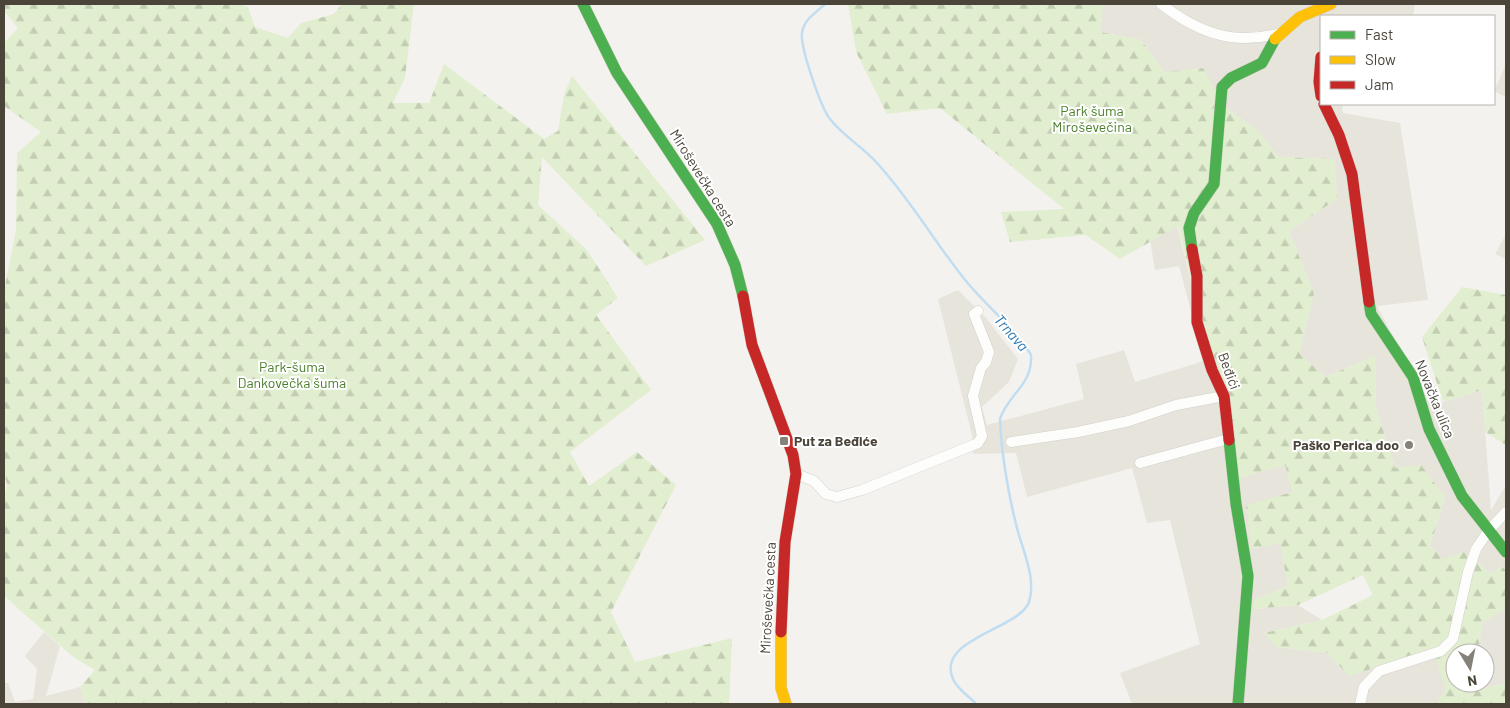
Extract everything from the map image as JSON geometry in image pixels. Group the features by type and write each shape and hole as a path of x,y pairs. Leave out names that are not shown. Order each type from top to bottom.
{"street":[{"name":"Miroševečka cesta","path":"583,4 617,72 717,224 731,257 742,291 752,345 784,425 793,454 796,474 783,567 780,667 781,688 786,704"},
{"path":"1161,4 1183,21 1207,32 1250,39 1280,33 1305,14 1331,4"},
{"name":"Beđići","path":"1238,704 1248,576 1228,439 1224,396 1212,370 1197,322 1197,276 1192,253 1190,228 1194,213 1214,184 1222,87 1233,76 1262,63 1280,33"},
{"path":"1320,70 1320,89"},
{"name":"Novačka ulica","path":"1324,105 1344,148 1355,184 1365,260 1366,292 1371,314 1413,377 1429,429 1467,505 1506,552"},
{"path":"796,474 814,482 826,494 837,497 862,490 978,443 982,436 973,396 981,368 986,362 989,352 974,314 978,311"},
{"path":"1011,442 1078,432 1129,421 1176,405 1224,396"},
{"path":"1140,462 1228,439"},
{"path":"1360,704 1364,687 1379,671 1441,650 1453,639 1468,572 1476,549 1489,530 1506,512"}],"shaded area":[{"path":"1103,4 1415,4 1413,15 1320,15 1320,105 1342,105 1343,113 1400,123 1428,300 1377,306 1431,406 1482,390 1491,510 1506,485 1506,571 1502,566 1491,574 1464,552 1443,560 1430,546 1445,497 1395,468 1376,408 1375,356 1325,377 1299,353 1314,294 1289,231 1337,199 1334,159 1278,157 1260,133 1224,106 1164,72 1141,40 1100,32"},
{"path":"1506,64 1506,97 1495,92"},
{"path":"1177,225 1239,478 1285,465 1293,492 1251,549 1281,542 1288,586 1254,600 1255,609 1298,605 1322,620 1265,633 1276,647 1327,653 1349,676 1433,649 1445,684 1445,692 1435,704 1132,704 1120,673 1200,644 1170,520 1147,523 1132,468 1027,497 1016,453 973,454 972,435 938,299 958,290 986,318 1018,359 1009,382 982,407 987,425 1084,399 1076,364 1124,350 1135,382 1204,361 1179,266 1155,270 1150,240"},
{"path":"1506,234 1506,259 1495,254"},
{"path":"1506,609 1506,683 1495,686 1495,643 1479,643 1482,622"},
{"path":"44,632 60,646 46,696 80,687 85,704 4,704 4,683 8,683 15,702 33,699 37,669 25,656"}],"green space":[{"name":"Park-šuma Dankovečka šuma","path":"4,4 240,4 248,7 255,27 288,38 301,23 334,14 342,4 414,4 405,78 393,103 429,103 444,64 544,139 558,131 564,94 572,76 705,240 646,266 542,157 538,205 587,250 618,298 596,315 651,390 570,452 589,486 637,452 676,485 611,612 635,662 732,638 729,704 85,704 80,687 95,670 72,656 4,596 4,501 7,484 4,474 4,291 16,230 17,153 41,132 4,106 4,43 18,28 4,11"},
{"name":"Park šuma Miroševečina","path":"848,4 1103,4 1100,32 1141,40 1164,72 1203,68 1224,106 1260,133 1278,157 1334,159 1337,199 1289,231 1314,294 1299,353 1325,377 1375,356 1376,408 1395,468 1421,465 1445,497 1430,546 1443,559 1464,552 1491,574 1502,566 1506,571 1506,609 1482,622 1479,643 1445,643 1445,687 1433,649 1349,676 1327,653 1276,647 1264,633 1322,620 1373,595 1363,575 1298,605 1254,609 1254,600 1288,586 1280,543 1251,549 1246,505 1293,492 1285,465 1239,478 1178,226 1120,259 1086,235 1010,242 1001,212 1064,209 940,108 887,114 856,52"},
{"path":"1462,287 1506,295 1506,445 1485,432 1482,390 1443,402 1422,337"},
{"name":"Park šuma Miroševečina","path":"1506,683 1506,704 1435,704 1445,691 1445,693 1495,693 1495,686"}],"waterway":[{"name":"Trnava","path":"825,4 805,24 802,40 817,91 826,113 835,125 871,157 889,177 966,281 1009,326 1031,355 1031,365 1028,374 1008,403 1000,419 1008,485 1016,524 1030,572 1031,592 1029,602 1022,611 1011,620 967,644 956,654 951,665 953,679 960,689 976,704"}],"traffic: fast":[{"path":"583,4 617,73 717,224 735,265 743,296"},
{"path":"1192,249 1189,228 1194,213 1214,184 1222,87 1231,78 1262,63 1275,39"},
{"path":"1369,302 1371,314 1413,377 1429,429 1462,496 1506,552"},
{"path":"1229,440 1236,504 1248,576 1238,704"}],"traffic: slow":[{"path":"1275,39 1300,17 1331,4"},
{"path":"781,632 781,688 786,704"}],"traffic: jam":[{"path":"1320,70 1320,89"},
{"path":"1324,105 1339,135 1352,174 1369,302"},
{"path":"1192,249 1197,276 1197,322 1212,370 1224,396 1229,440"},
{"path":"743,296 752,345 793,455 796,474 785,542 781,632"}],"place":[{"name":"Put za Beđiće","path":"784,441"},
{"name":"Paško Perica doo","path":"1409,445"}]}
